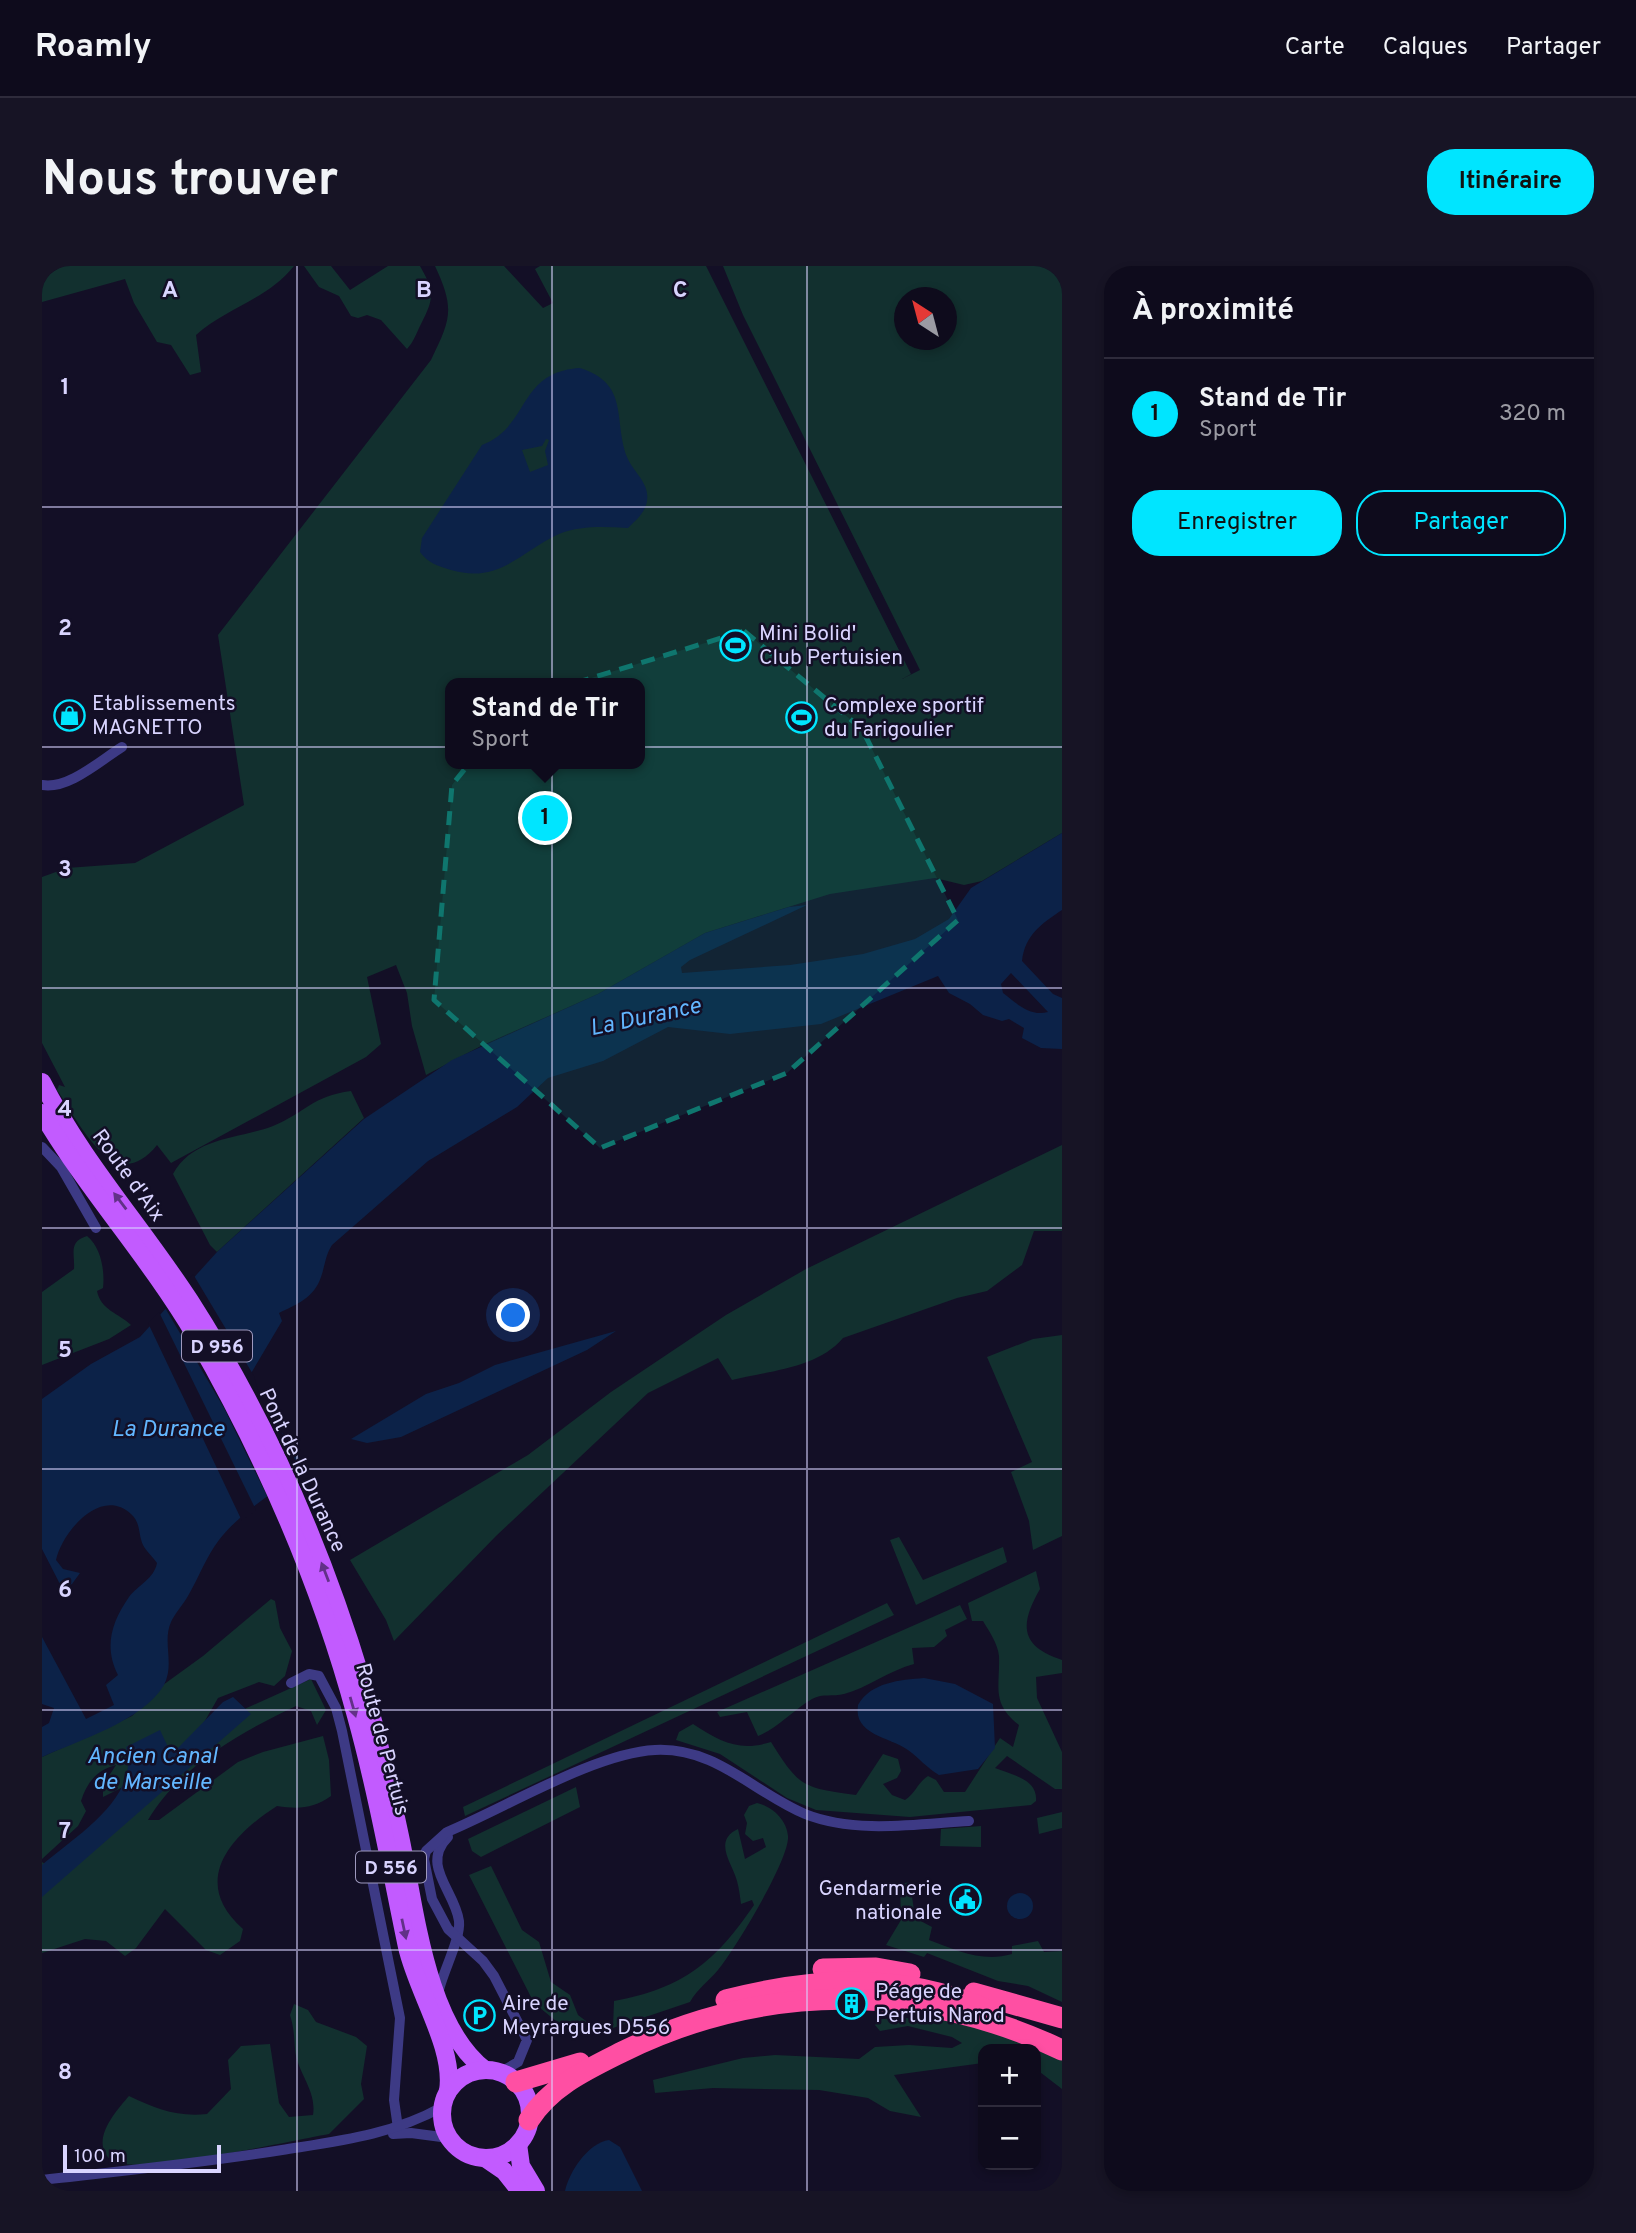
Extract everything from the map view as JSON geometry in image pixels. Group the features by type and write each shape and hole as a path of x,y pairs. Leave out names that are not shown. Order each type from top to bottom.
{"highway":[{"path":"501,2075 580,2063 780,1976 817,1970 876,1968 941,1981 1062,2018"},
{"path":"722,2001 911,1993 992,2012 1062,2038"},
{"path":"529,2120 552,2091 634,2046 703,2018 758,2000 941,2010 989,2020 1062,2050"}],"main road":[{"name":"Route d'Aix","path":"42,1082 79,1146 154,1260"},
{"name":"Route d'Aix","path":"42,1113 154,1260"},
{"name":"Pont de la Durance","path":"154,1260 182,1313 261,1442 295,1538 340,1639"},
{"name":"Route de Pertuis","path":"340,1639 380,1750 419,1931 438,1995 457,2039 501,2075"},
{"name":"Route de Pertuis","path":"340,1639 408,1952 447,2057 445,2099"},
{"path":"485,2158 503,2154 518,2144 529,2120 524,2093 501,2075 464,2076 445,2099 443,2123 449,2138 458,2148 485,2158 504,2171 520,2191"},
{"path":"518,2144 521,2166 536,2191"}],"street":[{"path":"42,785 55,786 68,780 122,747"},
{"path":"42,1147 61,1167 96,1228"},
{"path":"291,1683 310,1674 319,1676 336,1708 342,1731 400,2018 394,2099 398,2128"},
{"path":"501,2075 518,2062 527,2040 494,1976 483,1961 457,1939 441,1919 432,1899 424,1859 426,1850 439,1838 603,1761 657,1750 706,1758 734,1770 782,1802 820,1819 870,1825 970,1821"},
{"path":"438,1995 442,1972 457,1939 459,1924 456,1908 438,1870 437,1852 450,1836 471,1822"},
{"path":"42,2180 214,2161 366,2136 398,2128 445,2099"},
{"path":"366,2136 411,2133 449,2138"}],"highlighted area":[{"path":"744,631 862,729 958,920 787,1073 600,1148 434,1000 452,785 520,700"}],"green space":[{"path":"62,266 294,266 272,287 220,317 196,335 201,372 190,375 171,345 157,342 134,303 125,279 42,302 42,279"},
{"path":"304,266 331,266 350,290 388,266 420,266 430,289 430,302 407,349 381,320 367,315 358,318 351,316 339,296 319,287"},
{"name":"Complexe sportif du Farigoulier","path":"435,266 504,266 543,308 553,303 535,269 540,266 706,266 911,674 902,679 920,670 743,315 723,266 1062,266 1062,833 982,881 964,885 935,878 830,894 705,933 598,994 481,1046 426,1075 412,1026 407,993 396,965 367,977 381,1044 366,1057 171,1163 157,1145 141,1159 126,1164 112,1160 87,1136 57,1090 59,1085 65,1087 42,1043 42,877 67,868 135,863 244,805 218,635 431,360 443,334 448,304"},
{"path":"351,1091 364,1118 217,1252 210,1245 173,1174 182,1162 204,1146 273,1126 318,1101"},
{"path":"1062,1145 1062,1231 1034,1231 1022,1265 987,1291 957,1298 843,1338 820,1356 792,1367 732,1380 718,1358 648,1393 496,1536 394,1641 386,1620 350,1560 528,1455 611,1392 726,1315 806,1269"},
{"path":"87,1236 96,1246 103,1267 103,1288 97,1291 99,1297 106,1307 131,1325 109,1339 42,1365 42,1292 74,1269 75,1245"},
{"path":"1062,1335 1062,1536 1033,1550 1029,1521 1011,1472 1032,1462 987,1357 1033,1339"},
{"path":"899,1537 923,1580 1003,1547 1007,1562 916,1605 890,1540"},
{"path":"1036,1571 1040,1589 1029,1613 1027,1632 1038,1648 1062,1660 1062,1673 1036,1677 1037,1698 1062,1752 1062,1789 1055,1789 1007,1756 995,1768 1023,1779 1033,1788 1036,1801 1031,1805 910,1817 816,1810 787,1798 720,1754 676,1740 679,1732 693,1724 730,1744 749,1746 771,1742 796,1777 824,1790 856,1795 883,1754 898,1759 901,1771 897,1778 883,1784 892,1795 905,1800 928,1776 936,1780 944,1792 965,1792 1000,1738 1013,1747 1019,1725 1010,1717 1001,1702 998,1686 999,1656 995,1642 983,1621 972,1621 968,1603"},
{"path":"271,1599 275,1601 280,1628 292,1651 285,1676 274,1686 259,1682 218,1698 194,1740 129,1784 103,1797 103,1785 116,1765 98,1774 83,1794 81,1801 86,1811 78,1826 42,1859 42,1757 132,1716 163,1685 203,1656"},
{"path":"887,1603 894,1615 465,1816 463,1807"},
{"path":"960,1605 967,1619 945,1630 947,1636 934,1647 912,1648 914,1664 853,1691 812,1699 758,1736 747,1712 720,1717 717,1712"},
{"path":"311,1679 326,1710 317,1725 311,1711 296,1706 254,1727 194,1767 176,1783 148,1820 159,1820 238,1762 263,1752 323,1736 329,1760 331,1796 305,1807 277,1806 244,1832 231,1846 222,1862 218,1878 219,1894 227,1911 243,1929 240,1941 220,1955 206,1950 165,1909 136,1948 125,1956 106,1941 85,1939 42,1953 42,1862 45,1864 229,1716"},
{"path":"576,1787 580,1807 481,1857 472,1851 468,1839"},
{"path":"757,1803 778,1815 788,1836 786,1848 771,1883 736,1944 690,2002 613,2028 614,2001 660,1989 696,1970 726,1942 754,1905 752,1900 741,1904 737,1881 725,1846 730,1834 738,1829 745,1859 766,1847 763,1838 753,1841 745,1834 747,1823 744,1815 749,1806"},
{"path":"1062,1812 1062,1828 1039,1834 1037,1818"},
{"path":"981,1826 981,1847 940,1846 941,1829"},
{"path":"491,1866 522,1930 539,1942 551,1982 570,1995 578,2015 590,2024 592,2030 582,2032 556,2021 534,2003 469,1875"},
{"path":"910,1882 915,1918 932,1927 929,1940 960,1951 990,1957 1012,1954 1012,1946 1038,1941 1044,1952 1062,1951 1062,2002 1028,1986 998,1981 927,1953 924,1957 886,1945 901,1920 900,1884"},
{"path":"294,2004 308,2010 316,2022 356,2037 367,2046 361,2084 364,2099 329,2134 181,2161 150,2164 112,2161 105,2153 103,2136 117,2110 129,2096 167,2111 207,2114 231,2089 228,2060 241,2046 270,2044 279,2103 289,2117 313,2115 310,2089 299,2066 295,2049 290,2015"},
{"path":"880,2019 957,2020 1027,2044 978,2044 978,2064 894,2075 921,2117 890,2111 868,2098 819,2090 713,2088 655,2093 653,2080 743,2058 775,2055 859,2059 875,2047 909,2045 952,2048 962,2043 952,2037 908,2026 880,2031 875,2025"},
{"path":"1041,2049 1062,2056 1062,2089 1041,2073"}],"water":[{"path":"580,368 596,375 613,393 627,457 646,489 647,501 642,513 628,528 585,528 559,534 508,564 483,573 451,570 423,556 420,552 422,538 482,445 509,426 534,389 545,379 560,372","holes":["546,439 549,440 545,451 548,465 530,472 522,450 542,446"]},
{"name":"La Durance","path":"1062,833 1062,910 1030,937 1022,961 1053,994 1062,998 1062,1049 1041,1048 1022,1038 1024,1028 1009,1019 1002,1021 983,1015 970,1004 949,993 938,976 821,1024 730,1034 668,1027 603,1061 548,1078 517,1107 428,1161 332,1245 314,1290 304,1300 279,1313 282,1321 250,1375 268,1419 286,1437 300,1460 297,1475 246,1513 227,1530 214,1547 171,1622 168,1669 164,1685 154,1698 126,1719 42,1757 42,1727 49,1723 54,1708 42,1704 42,1637 86,1719 114,1705 106,1685 118,1675 111,1655 114,1626 129,1597 149,1578 157,1563 143,1545 134,1517 119,1507 107,1505 84,1516 66,1537 56,1560 63,1569 80,1573 72,1584 62,1588 42,1549 42,1399 91,1364 140,1337 217,1252 364,1119 452,1060 598,994 705,933 789,907 807,905 690,960 681,967 682,973 790,965 863,954 915,939 949,919 971,888","holes":["1011,973 1048,1012 1035,1013 1024,1008 1003,993 1001,984"]},
{"path":"616,1331 587,1350 401,1437 367,1443 351,1439 426,1394 459,1383 495,1365"},
{"path":"924,1678 955,1684 993,1704 995,1748 978,1769 939,1775 908,1750 874,1734 861,1723 858,1705 870,1691 887,1684"},
{"name":"Ancien Canal de Marseille","path":"233,1697 251,1714 42,1897 42,1865 102,1815 124,1783 128,1766 126,1747 160,1730 168,1747 177,1749 223,1702"},
{"path":"1020,1893 1029,1897 1033,1906 1029,1915 1020,1919 1011,1915 1007,1906 1011,1897"},
{"path":"609,2140 620,2147 642,2191 565,2191 571,2175 587,2152"}],"pier":[{"path":"193,1274 254,1376 261,1400 278,1425 301,1472 299,1478 269,1500 224,1408 164,1306"},
{"path":"159,1312 256,1510 242,1521 148,1323"}],"place":[{"name":"Mini Bolid' Club Pertuisien","path":"736,645"},
{"name":"Etablissements MAGNETTO","path":"69,715"},
{"name":"Complexe sportif du Farigoulier","path":"801,717"},
{"name":"Stand de Tir","path":"545,818"},
{"name":"Gendarmerie nationale","path":"965,1900"},
{"name":"Péage de Pertuis Narod","path":"852,2003"},
{"name":"Aire de Meyrargues D556","path":"479,2015"}]}
